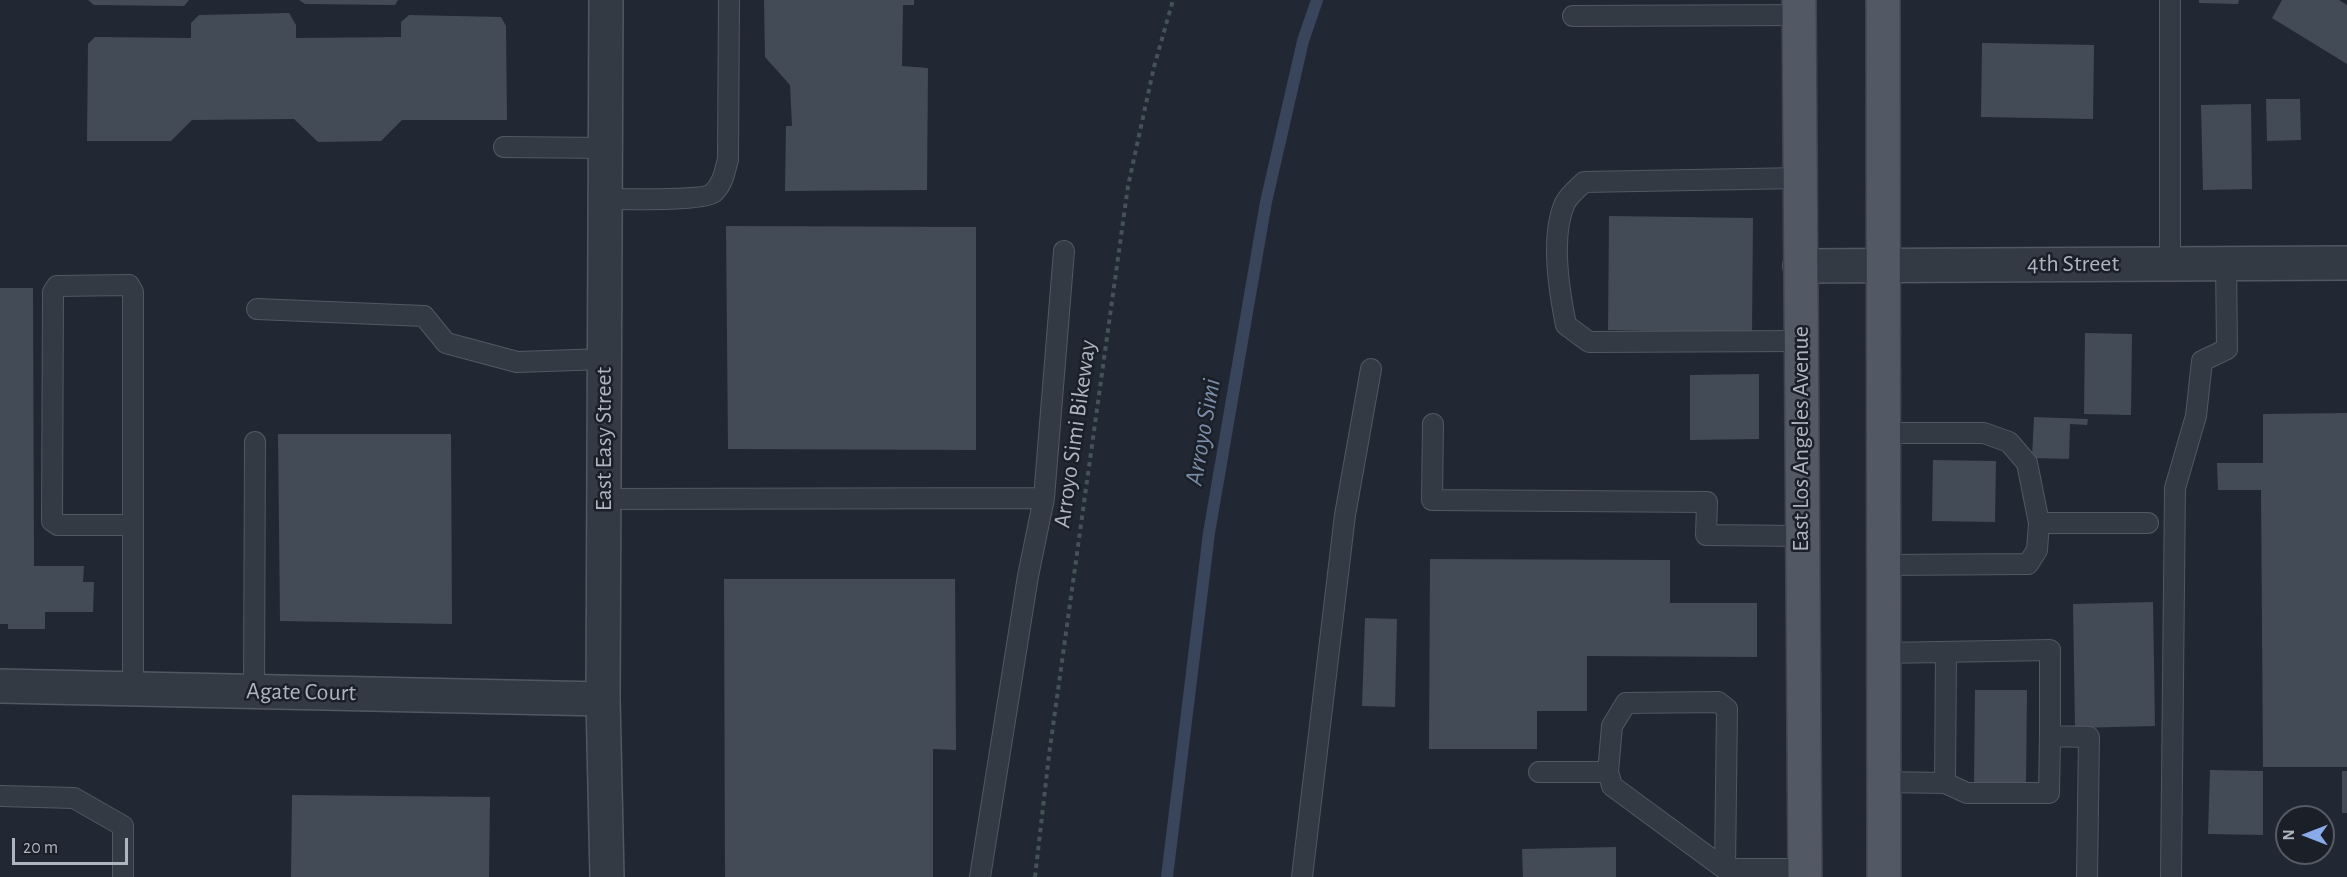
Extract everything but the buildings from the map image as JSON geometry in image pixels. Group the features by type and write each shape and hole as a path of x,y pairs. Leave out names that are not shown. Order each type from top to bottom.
{"main road":[{"path":"1883,0 1884,877"},
{"name":"East Los Angeles Avenue","path":"1799,8 1805,873"}],"street":[{"name":"East Easy Street","path":"606,0 603,699 607,877"},
{"name":"4th Street","path":"1800,266 2347,263"},
{"name":"Agate Court","path":"0,686 603,699"}],"lane":[{"path":"605,199 696,198 711,195 721,183 728,159 729,0"},
{"path":"2170,0 2170,264"},
{"path":"1573,16 1799,8"},
{"path":"504,147 606,148"},
{"path":"1800,178 1584,182 1566,201 1558,224 1557,284 1566,325 1588,342 1801,341"},
{"path":"980,877 1028,576 1044,498 1064,251"},
{"path":"2171,877 2175,488 2196,416 2202,361 2227,349 2226,264"},
{"path":"133,525 58,525 52,520 53,292 57,286 129,285 133,292 133,525 133,688"},
{"path":"257,309 424,316 446,343 517,362 605,359"},
{"path":"1302,877 1345,515 1371,369"},
{"path":"1433,424 1432,500 1707,502 1706,535 1802,536"},
{"path":"1883,434 1984,434 2009,442 2027,463 2039,523 2037,550 2028,564 1883,565"},
{"path":"254,690 255,442"},
{"path":"604,499 1044,498"},
{"path":"2039,523 2148,523"},
{"path":"1883,782 1945,783 1967,793 2049,794 2050,736 2050,650 1884,653"},
{"path":"1945,783 1946,652"},
{"path":"1725,869 1727,709 1718,702 1626,703 1612,726 1608,772 1612,786 1725,869 1805,873"},
{"path":"2050,736 2089,737 2088,877"},
{"path":"1539,772 1608,772"},
{"path":"0,796 74,798 123,826 123,877"}],"path":[{"name":"Arroyo Simi Bikeway","path":"1035,877 1049,755 1128,186 1154,67 1173,0"}],"waterway":[{"name":"Arroyo Simi","path":"1167,877 1209,533 1266,202 1303,41 1317,0"}]}
